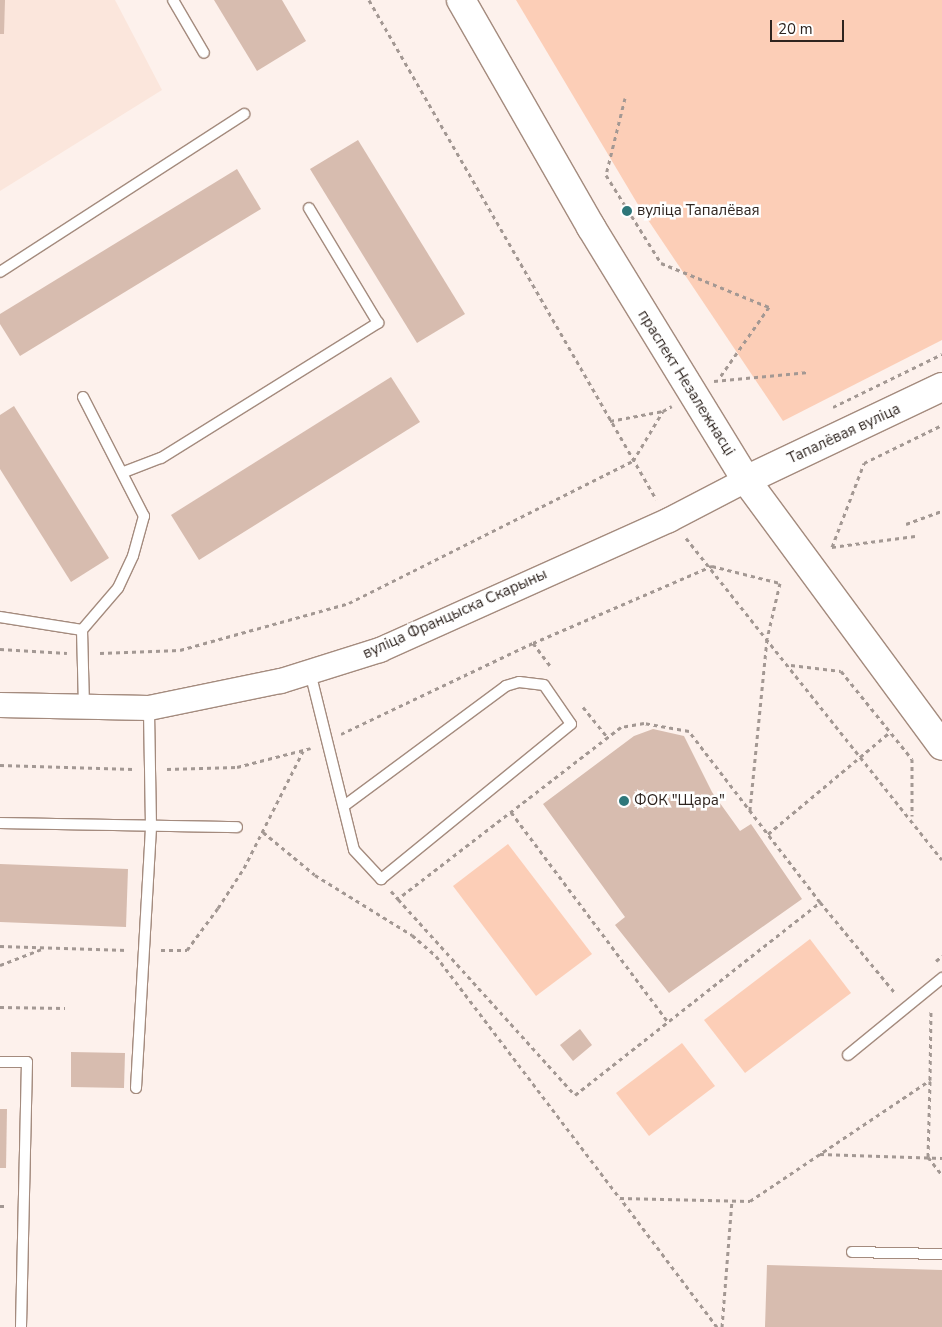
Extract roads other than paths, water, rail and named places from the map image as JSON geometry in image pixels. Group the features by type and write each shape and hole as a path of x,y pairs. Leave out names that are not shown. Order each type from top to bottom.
{"main road":[{"name":"праспект Незалежнасці","path":"461,0 692,395 746,480 942,746"},
{"name":"Тапалёвая вуліца","path":"746,480 942,387"}],"street":[{"name":"вуліца Францыска Скарыны","path":"0,705 149,708 195,701 310,672 380,650 669,520 746,480"}],"lane":[{"path":"173,0 204,52"},
{"path":"0,272 244,114"},
{"path":"124,472 162,458 378,323 309,208"},
{"path":"83,397 124,472 144,516 136,548 118,588 82,630 84,708"},
{"path":"0,617 82,630"},
{"path":"310,672 354,850 381,879 571,724 544,685 520,682 506,686 344,806"},
{"path":"136,1088 151,826 149,708"},
{"path":"0,823 237,828"},
{"path":"848,1055 942,978"},
{"path":"0,1062 26,1062 21,1327"},
{"path":"852,1252 942,1254"}],"place":[{"name":"вуліца Тапалёвая","path":"627,211"},
{"name":"ФОК \"Щара\"","path":"624,801"}]}
